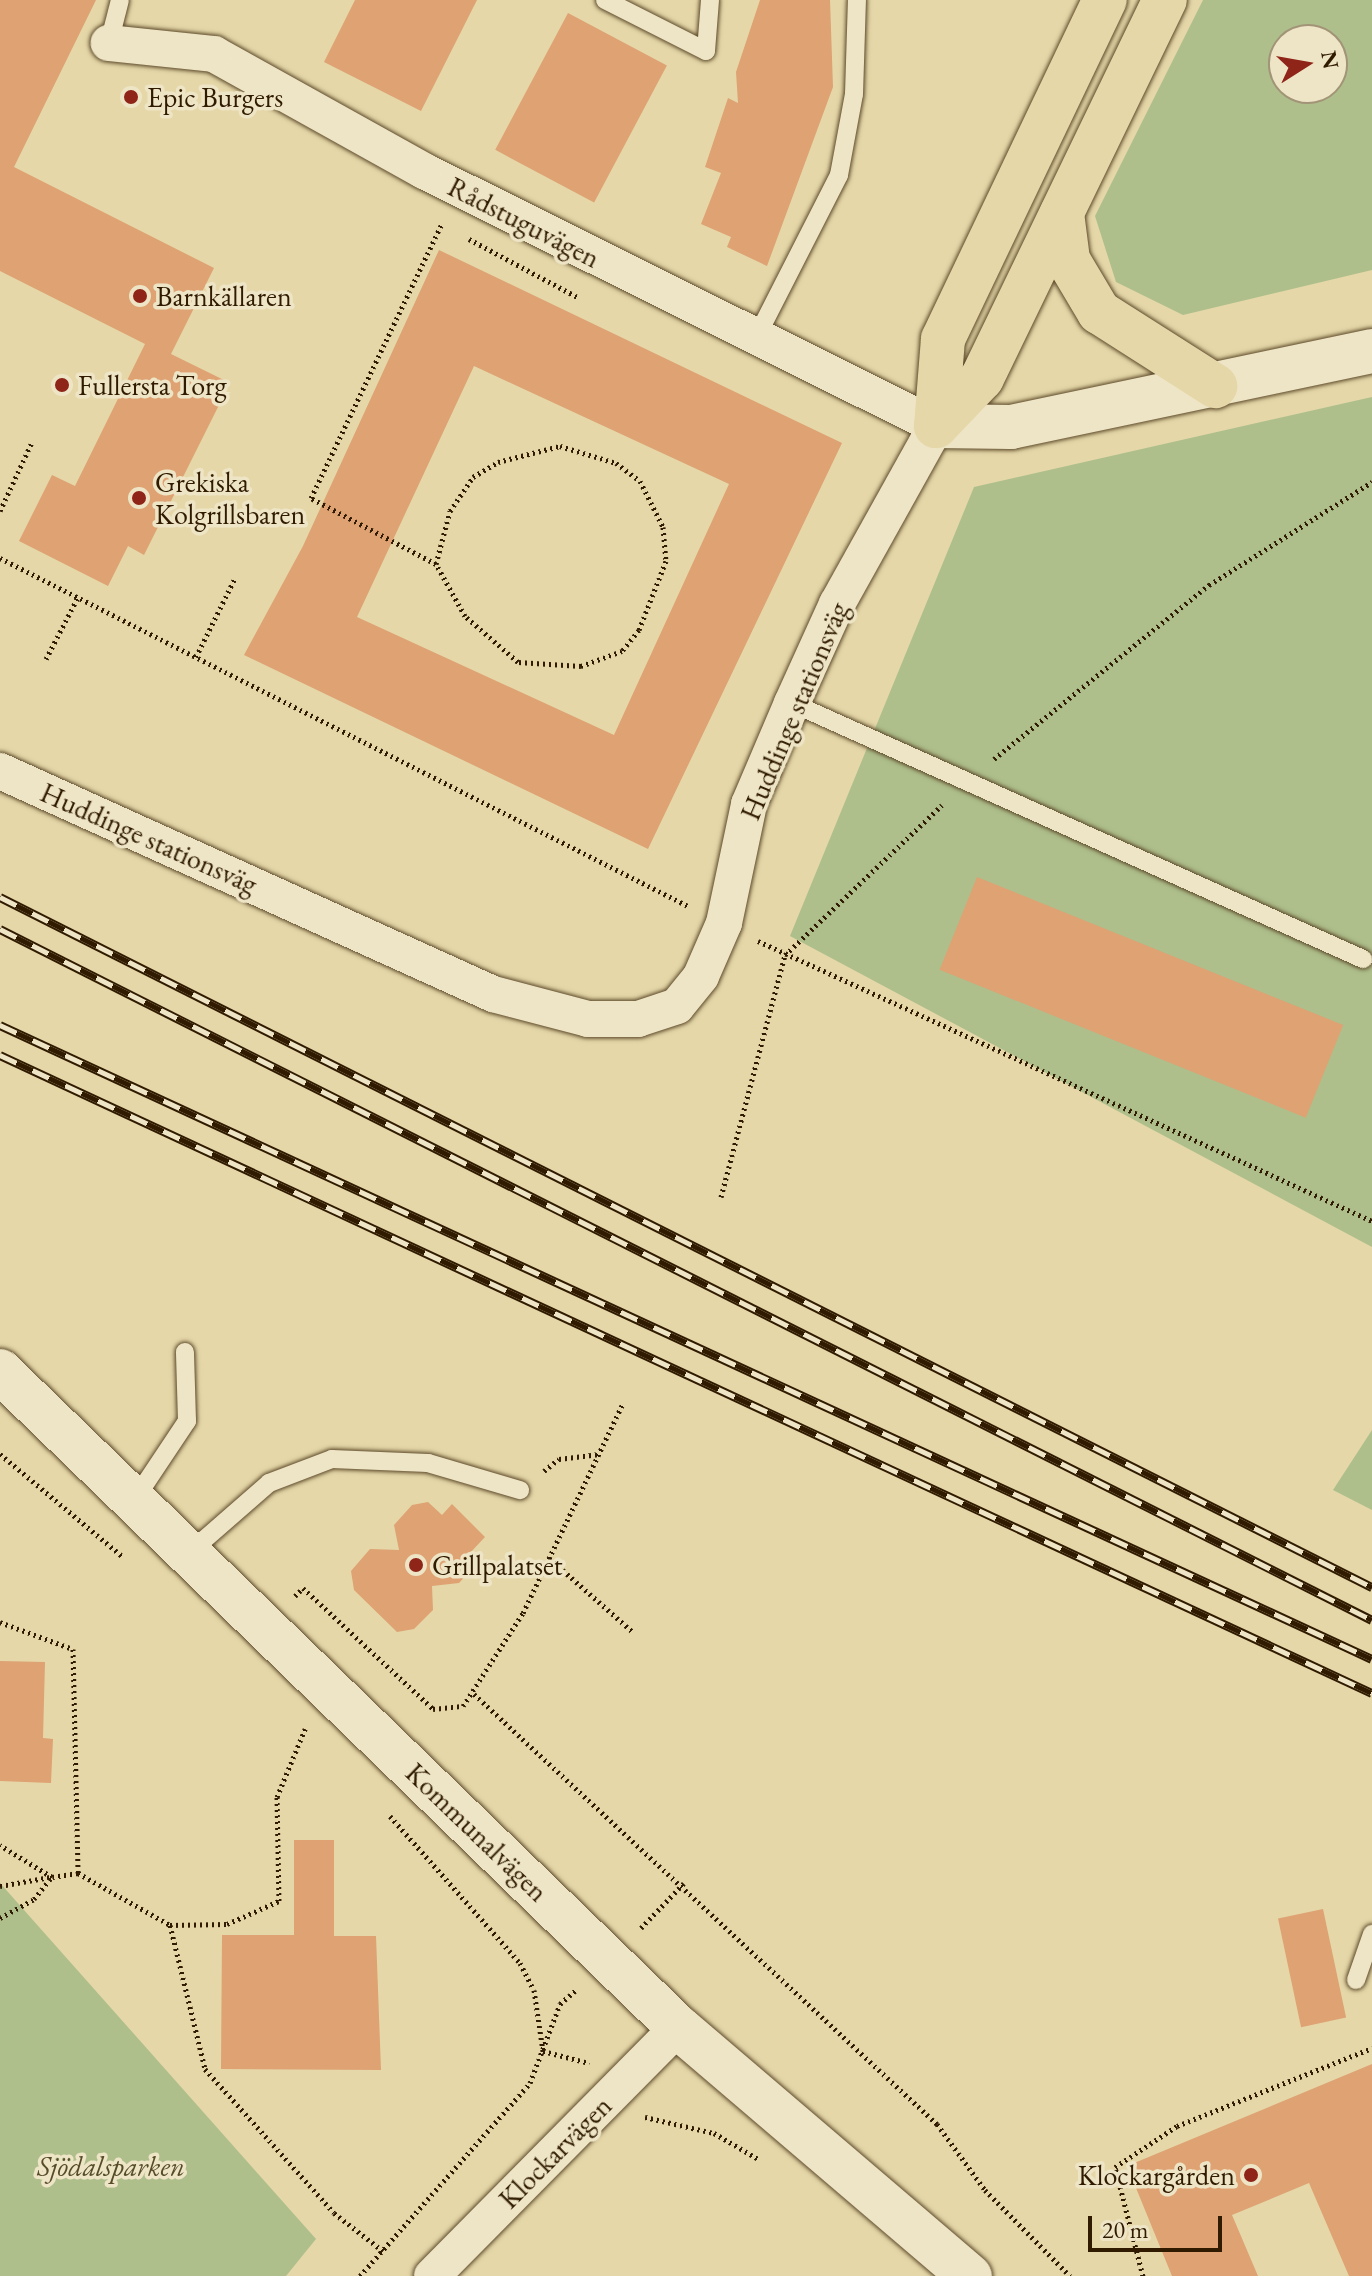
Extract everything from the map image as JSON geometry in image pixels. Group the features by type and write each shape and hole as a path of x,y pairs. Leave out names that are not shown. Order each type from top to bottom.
{"main road":[{"path":"936,426 943,339 1105,0"},
{"path":"936,426 982,378 1165,0"},
{"path":"1062,213 1068,260 1099,312 1215,386"}],"street":[{"name":"Rådstuguvägen","path":"109,43 214,54 755,340 936,426"},
{"path":"936,426 1011,427 1372,351"},
{"name":"Huddinge stationsväg","path":"0,771 493,994 588,1019 638,1019 677,1006 701,976 724,923 749,804 792,703 837,604 936,426"},
{"name":"Kommunalvägen","path":"0,1371 678,2027 970,2276"},
{"name":"Klockarvägen","path":"432,2276 678,2027"}],"lane":[{"path":"109,43 120,0"},
{"path":"605,0 706,51 710,0"},
{"path":"755,340 839,175 854,94 857,0"},
{"path":"792,703 1363,959"},
{"path":"135,1499 187,1421 185,1352"},
{"path":"190,1552 269,1483 332,1459 428,1463 520,1490"},
{"path":"1356,1980 1372,1934"}],"path":[{"path":"436,564 450,511 473,477 498,462 560,446 616,463 640,481 663,527 666,561 639,630 622,651 581,666 518,662 465,616 436,564 311,498 449,208"},
{"path":"475,226 467,244 596,307"},
{"path":"0,511 32,442"},
{"path":"721,1197 785,955 967,781 1209,585 1372,482"},
{"path":"0,558 785,955 1372,1221"},
{"path":"196,657 235,578"},
{"path":"46,659 78,597"},
{"path":"623,1403 549,1558 474,1694 937,2124 985,2190 1070,2276"},
{"path":"0,1454 128,1561"},
{"path":"520,1490 559,1459 599,1454"},
{"path":"549,1558 633,1632"},
{"path":"0,1622 73,1649 78,1873"},
{"path":"297,1715 318,1736"},
{"path":"0,1886 78,1873 170,1925 227,1924 279,1901 277,1797 308,1725"},
{"path":"360,2276 530,2083 543,2051 534,1990 520,1963 379,1804"},
{"path":"0,1845 52,1877"},
{"path":"0,1918 34,1899 52,1877"},
{"path":"170,1925 205,2069 334,2213 383,2251"},
{"path":"1143,2276 1115,2167 1177,2126 1372,2048"},
{"path":"543,2051 582,2056 653,2124 714,2133 766,2166"}],"green space":[{"path":"1203,0 1372,0 1372,270 1183,315 1116,282 1095,216"},
{"path":"1372,397 1372,1247 790,936 974,487"},
{"path":"1372,1430 1372,1510 1333,1490"},
{"name":"Sjödalsparken","path":"0,1883 316,2239 286,2276 0,2276"}],"building":[{"path":"0,0 96,0 14,167 214,268 171,354 230,383 144,555 128,546 108,586 19,541 52,475 75,486 145,344 0,271"},
{"path":"355,0 477,0 421,111 324,62"},
{"path":"760,0 830,0 833,87 767,266 727,247 731,237 701,224 721,173 705,167 728,98 738,103 736,72"},
{"path":"568,13 667,66 594,202 495,150"},
{"path":"439,250 842,443 648,849 244,655 303,546","holes":["474,366 729,484 614,735 357,617"]},
{"path":"977,877 1343,1025 1306,1118 940,970"},
{"path":"428,1502 442,1515 452,1504 485,1537 469,1554 471,1570 459,1583 432,1586 433,1610 414,1629 397,1632 354,1590 351,1571 370,1549 399,1550 394,1525 412,1505"},
{"path":"0,1661 45,1662 43,1738 53,1739 51,1783 0,1781"},
{"path":"294,1840 334,1840 334,1936 376,1936 381,2070 221,2069 222,1935 294,1935"},
{"path":"1323,1909 1346,2018 1301,2027 1278,1919"},
{"name":"Klockargården","path":"1372,2064 1372,2276 1349,2276 1309,2183 1232,2215 1258,2276 1172,2276 1127,2166"}],"railway":[{"path":"0,897 1372,1587"},
{"path":"0,929 1372,1620"},
{"path":"0,1025 1372,1659"},
{"path":"0,1055 1372,1693"}],"place":[{"name":"Epic Burgers","path":"131,97"},
{"name":"Barnkällaren","path":"140,296"},
{"name":"Fullersta Torg","path":"62,385"},
{"name":"Grekiska Kolgrillsbaren","path":"139,498"},
{"name":"Grillpalatset","path":"416,1565"},
{"name":"Klockargården","path":"1251,2175"}]}
